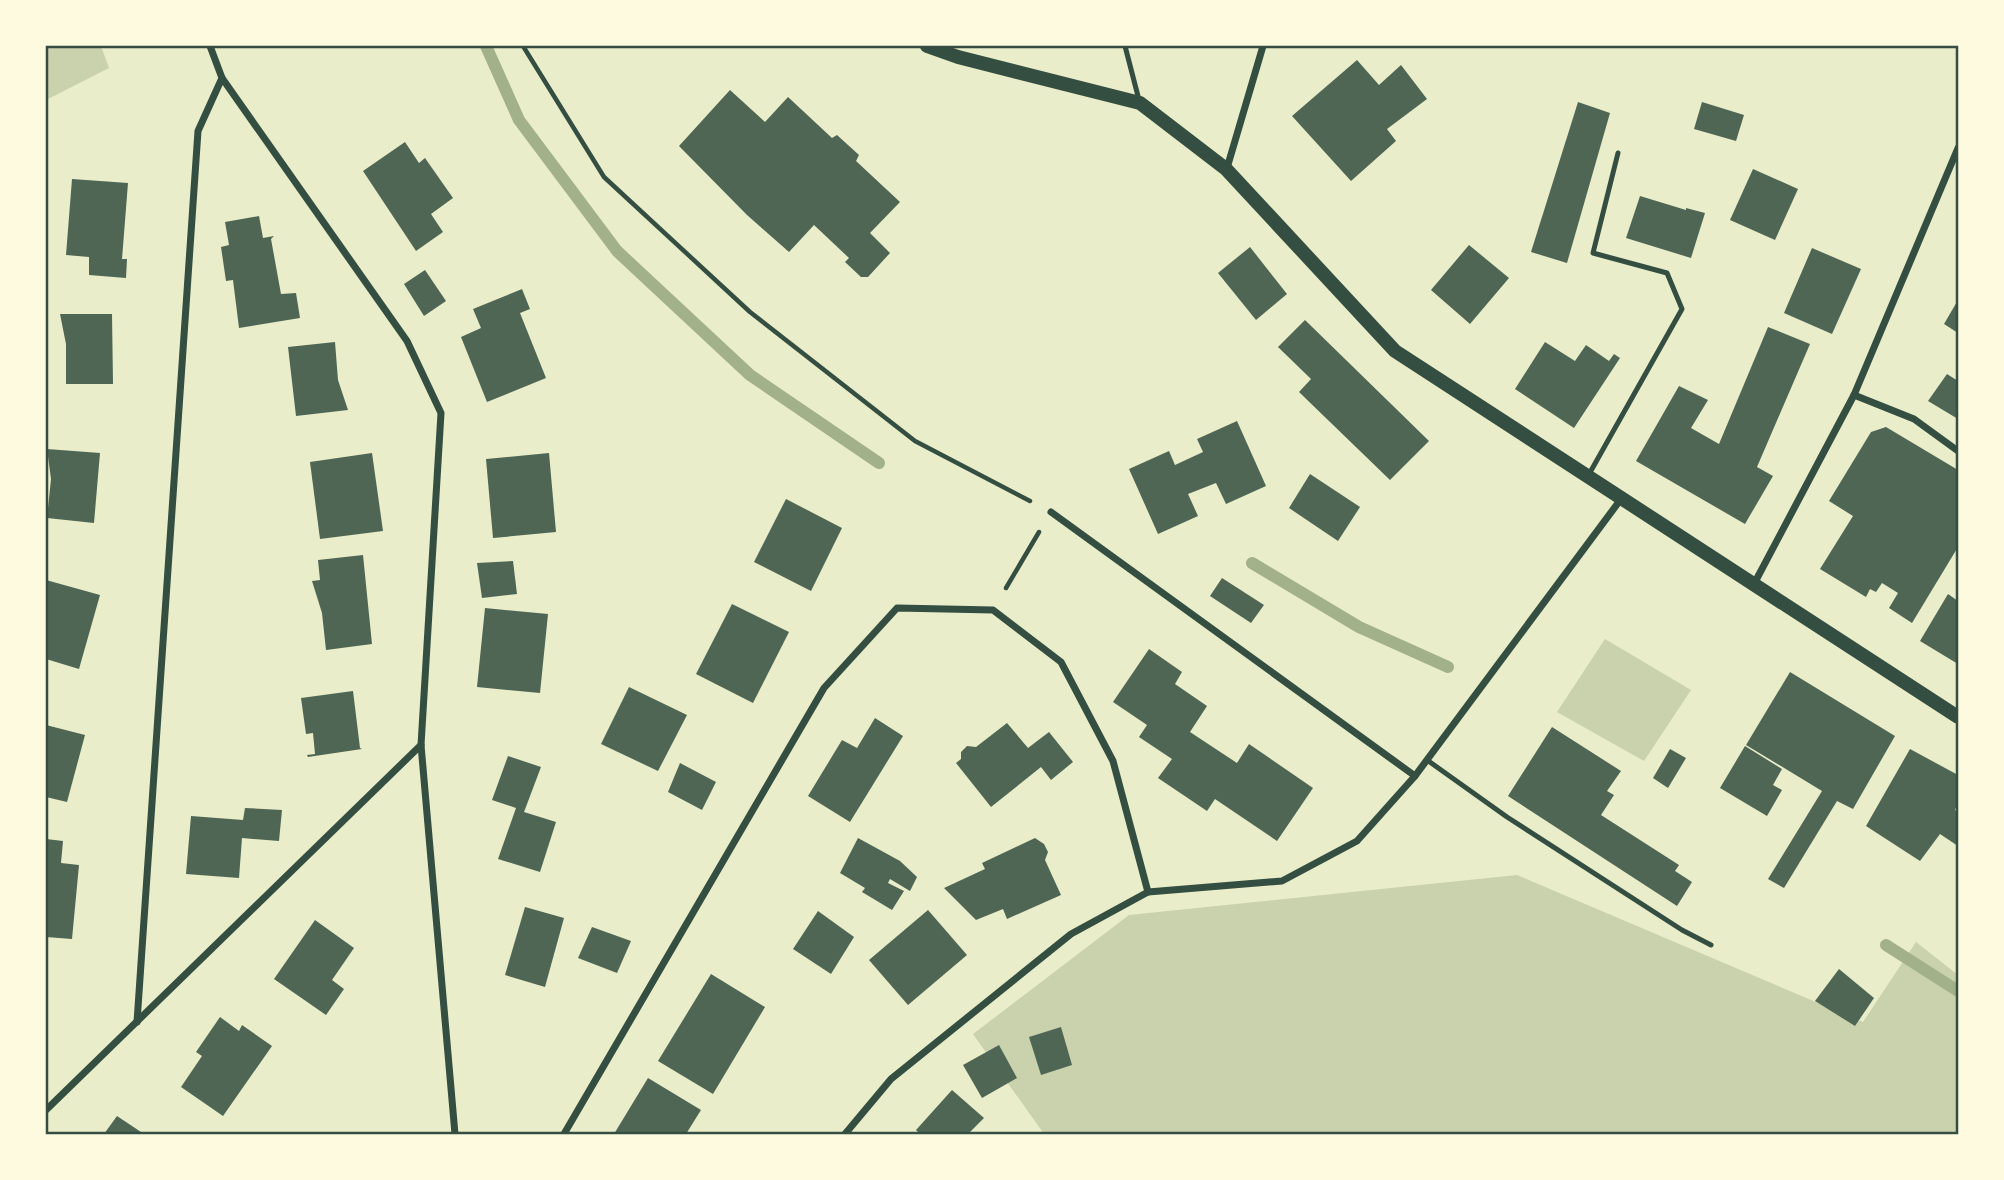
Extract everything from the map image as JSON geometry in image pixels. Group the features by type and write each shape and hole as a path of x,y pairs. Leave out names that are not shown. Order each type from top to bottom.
{"main road":[{"path":"927,46 958,57 1140,103 1226,169 1395,351 1958,718"}],"street":[{"path":"210,46 222,78 407,341 441,413 421,745 456,1135"},
{"path":"1226,169 1264,46"},
{"path":"137,1022 198,131 222,78"},
{"path":"1753,584 1854,395 1958,148"},
{"path":"1854,395 1914,419 1958,451"},
{"path":"845,1135 891,1079 1071,934 1149,892 1282,881 1357,841 1415,776 1622,498"},
{"path":"1051,512 1415,776"},
{"path":"564,1135 824,688 897,608 992,610 1061,662 1113,761 1149,892"},
{"path":"46,1110 421,745"}],"lane":[{"path":"1125,46 1140,103"},
{"path":"1588,476 1682,309 1667,273 1593,253 1618,153"},
{"path":"1427,760 1507,817 1682,930 1711,945"}],"path":[{"path":"523,46 604,177 750,312 915,440 1051,512 992,610"}],"green space":[{"path":"46,46 101,46 109,68 46,100"},
{"path":"1605,639 1691,690 1644,761 1557,712"},
{"path":"1517,875 1863,1022 1916,942 1958,975 1958,1134 1044,1134 973,1034 1129,915"}],"building":[{"path":"1357,60 1379,85 1401,65 1427,99 1387,129 1396,141 1351,181 1292,116"},
{"path":"730,90 765,122 788,97 832,138 837,135 859,155 856,161 900,202 870,233 890,253 868,277 861,277 845,262 849,258 814,225 789,252 747,215 679,146"},
{"path":"1578,102 1610,113 1567,263 1531,252"},
{"path":"1702,102 1744,115 1736,141 1694,129"},
{"path":"405,142 419,163 425,158 453,198 431,214 443,232 416,251 363,171"},
{"path":"1753,169 1798,189 1775,240 1730,220"},
{"path":"72,179 128,183 122,259 127,259 126,278 89,275 89,257 66,255"},
{"path":"1640,196 1705,213 1691,258 1626,238"},
{"path":"259,216 263,238 274,236 271,239 281,294 296,293 300,318 239,328 233,280 226,281 221,247 229,245 225,222"},
{"path":"1469,245 1509,278 1470,324 1431,290"},
{"path":"1250,247 1287,294 1256,320 1218,273"},
{"path":"1812,248 1861,269 1832,334 1784,313"},
{"path":"425,270 446,301 424,316 404,284"},
{"path":"522,289 530,309 520,313 546,378 487,402 461,337 481,328 473,309"},
{"path":"1958,300 1958,333 1944,324"},
{"path":"60,314 112,314 113,384 66,384 66,344"},
{"path":"1305,320 1429,441 1390,480 1299,392 1311,379 1278,347"},
{"path":"1768,327 1810,344 1757,467 1773,476 1745,524 1636,461 1679,386 1708,400 1691,428 1719,444"},
{"path":"335,342 338,380 348,410 296,416 288,347"},
{"path":"1545,342 1575,361 1586,345 1609,361 1614,354 1620,358 1574,428 1515,389"},
{"path":"1947,374 1958,381 1958,419 1928,401"},
{"path":"1237,421 1266,486 1226,504 1216,483 1188,494 1198,516 1158,534 1129,469 1169,451 1175,465 1203,452 1197,439"},
{"path":"1886,427 1958,470 1958,547 1912,623 1889,608 1898,593 1882,583 1876,592 1870,589 1866,597 1820,569 1853,516 1829,501 1871,432"},
{"path":"47,449 100,453 94,523 47,518 51,479"},
{"path":"372,453 383,531 320,539 310,462"},
{"path":"549,453 556,532 493,538 486,459"},
{"path":"1310,474 1360,507 1338,541 1289,508"},
{"path":"786,499 842,528 811,591 754,562"},
{"path":"363,555 372,644 326,650 322,613 312,581 320,580 318,560"},
{"path":"513,561 517,594 482,598 477,563"},
{"path":"1222,578 1264,605 1251,623 1210,596"},
{"path":"46,580 100,595 79,669 46,659"},
{"path":"1948,594 1958,601 1958,664 1920,641"},
{"path":"732,604 789,632 753,703 696,674"},
{"path":"485,608 548,614 540,693 477,687"},
{"path":"1149,649 1182,672 1175,684 1207,706 1190,732 1237,763 1249,744 1313,788 1277,841 1215,799 1207,811 1158,778 1172,759 1139,737 1147,725 1113,702"},
{"path":"1790,672 1895,736 1853,809 1837,801 1784,888 1768,879 1822,791 1746,745"},
{"path":"629,687 687,715 658,771 601,744"},
{"path":"353,691 362,749 308,757 307,755 315,754 313,733 306,734 301,698"},
{"path":"875,718 903,736 850,822 808,796 842,740 857,748"},
{"path":"1007,723 1028,748 1049,732 1073,762 1051,780 1041,767 991,807 956,763 967,746 976,747"},
{"path":"46,725 85,735 67,802 46,797"},
{"path":"1552,727 1621,771 1607,791 1614,795 1601,815 1679,865 1675,871 1692,882 1677,906 1508,796"},
{"path":"1745,746 1782,769 1773,785 1782,790 1767,816 1720,788"},
{"path":"1670,749 1686,758 1668,788 1653,778"},
{"path":"1910,749 1958,775 1958,803 1955,810 1958,812 1958,846 1940,834 1920,861 1866,826"},
{"path":"508,756 541,767 524,812 556,822 540,872 498,859 516,808 492,800"},
{"path":"680,763 716,782 702,810 668,792"},
{"path":"245,808 282,810 279,841 242,838 239,878 186,874 191,816 243,820"},
{"path":"858,838 900,861 917,877 910,891 890,879 888,883 904,891 892,910 862,892 865,888 840,873"},
{"path":"1035,838 1044,844 1048,852 1045,860 1061,895 1007,919 1003,909 976,920 944,888 985,869 982,863"},
{"path":"46,839 63,841 61,863 79,865 72,939 46,937"},
{"path":"525,907 564,918 545,987 505,975"},
{"path":"928,910 967,955 908,1005 869,960"},
{"path":"818,911 854,937 831,974 793,949"},
{"path":"315,920 354,948 332,980 344,989 326,1015 274,979"},
{"path":"592,927 631,941 617,973 578,958"},
{"path":"1839,969 1874,998 1855,1026 1815,1001"},
{"path":"711,974 765,1007 713,1094 658,1061"},
{"path":"220,1017 239,1031 242,1025 272,1046 223,1116 181,1087 202,1056 196,1052"},
{"path":"1061,1027 1072,1065 1041,1075 1029,1037"},
{"path":"999,1045 1017,1078 982,1098 963,1065"},
{"path":"648,1078 701,1110 686,1134 614,1134"},
{"path":"952,1090 984,1118 968,1134 920,1134 916,1130"},
{"path":"117,1116 144,1134 104,1134"}],"waterway":[{"path":"486,46 519,120 617,251 750,375 879,463"},
{"path":"1252,563 1359,627 1448,667"},
{"path":"1886,945 1958,991"}]}
